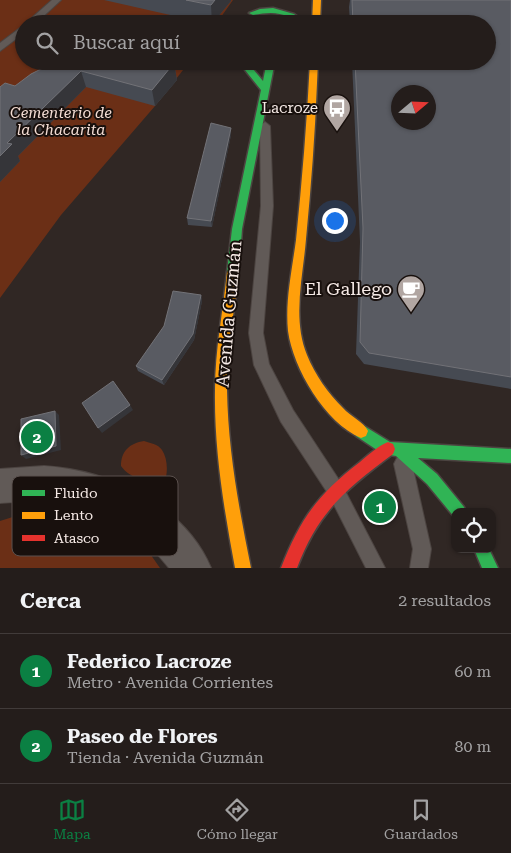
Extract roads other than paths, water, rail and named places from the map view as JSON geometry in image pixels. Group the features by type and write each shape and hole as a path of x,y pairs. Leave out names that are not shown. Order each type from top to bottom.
{"main road":[{"path":"253,13 260,0"},
{"path":"316,15 317,0"},
{"path":"253,13 285,6"},
{"path":"249,70 264,88"},
{"name":"Avenida Guzmán","path":"244,568 229,500 223,447 221,388 237,229 269,70"},
{"path":"314,70 311,133 294,307 296,340 308,371 324,398 344,420 394,450 426,473 456,508"},
{"path":"289,568 309,521 335,490 394,450 511,456"},
{"path":"483,553 490,568"}],"street":[{"path":"178,548 192,568"}],"lane":[{"path":"40,15 57,0"},
{"path":"0,48 15,36"},
{"path":"264,88 268,206 256,333 262,365 286,416 335,490 376,568"},
{"path":"394,450 422,549 418,568"}],"place":[{"name":"Lacroze","path":"337,132"},
{"name":"El Gallego","path":"411,313"},
{"name":"Paseo de Flores","path":"37,437"},
{"name":"Federico Lacroze","path":"380,507"}],"park label":[{"name":"Cementerio de la Chacarita","path":"61,122"}]}
